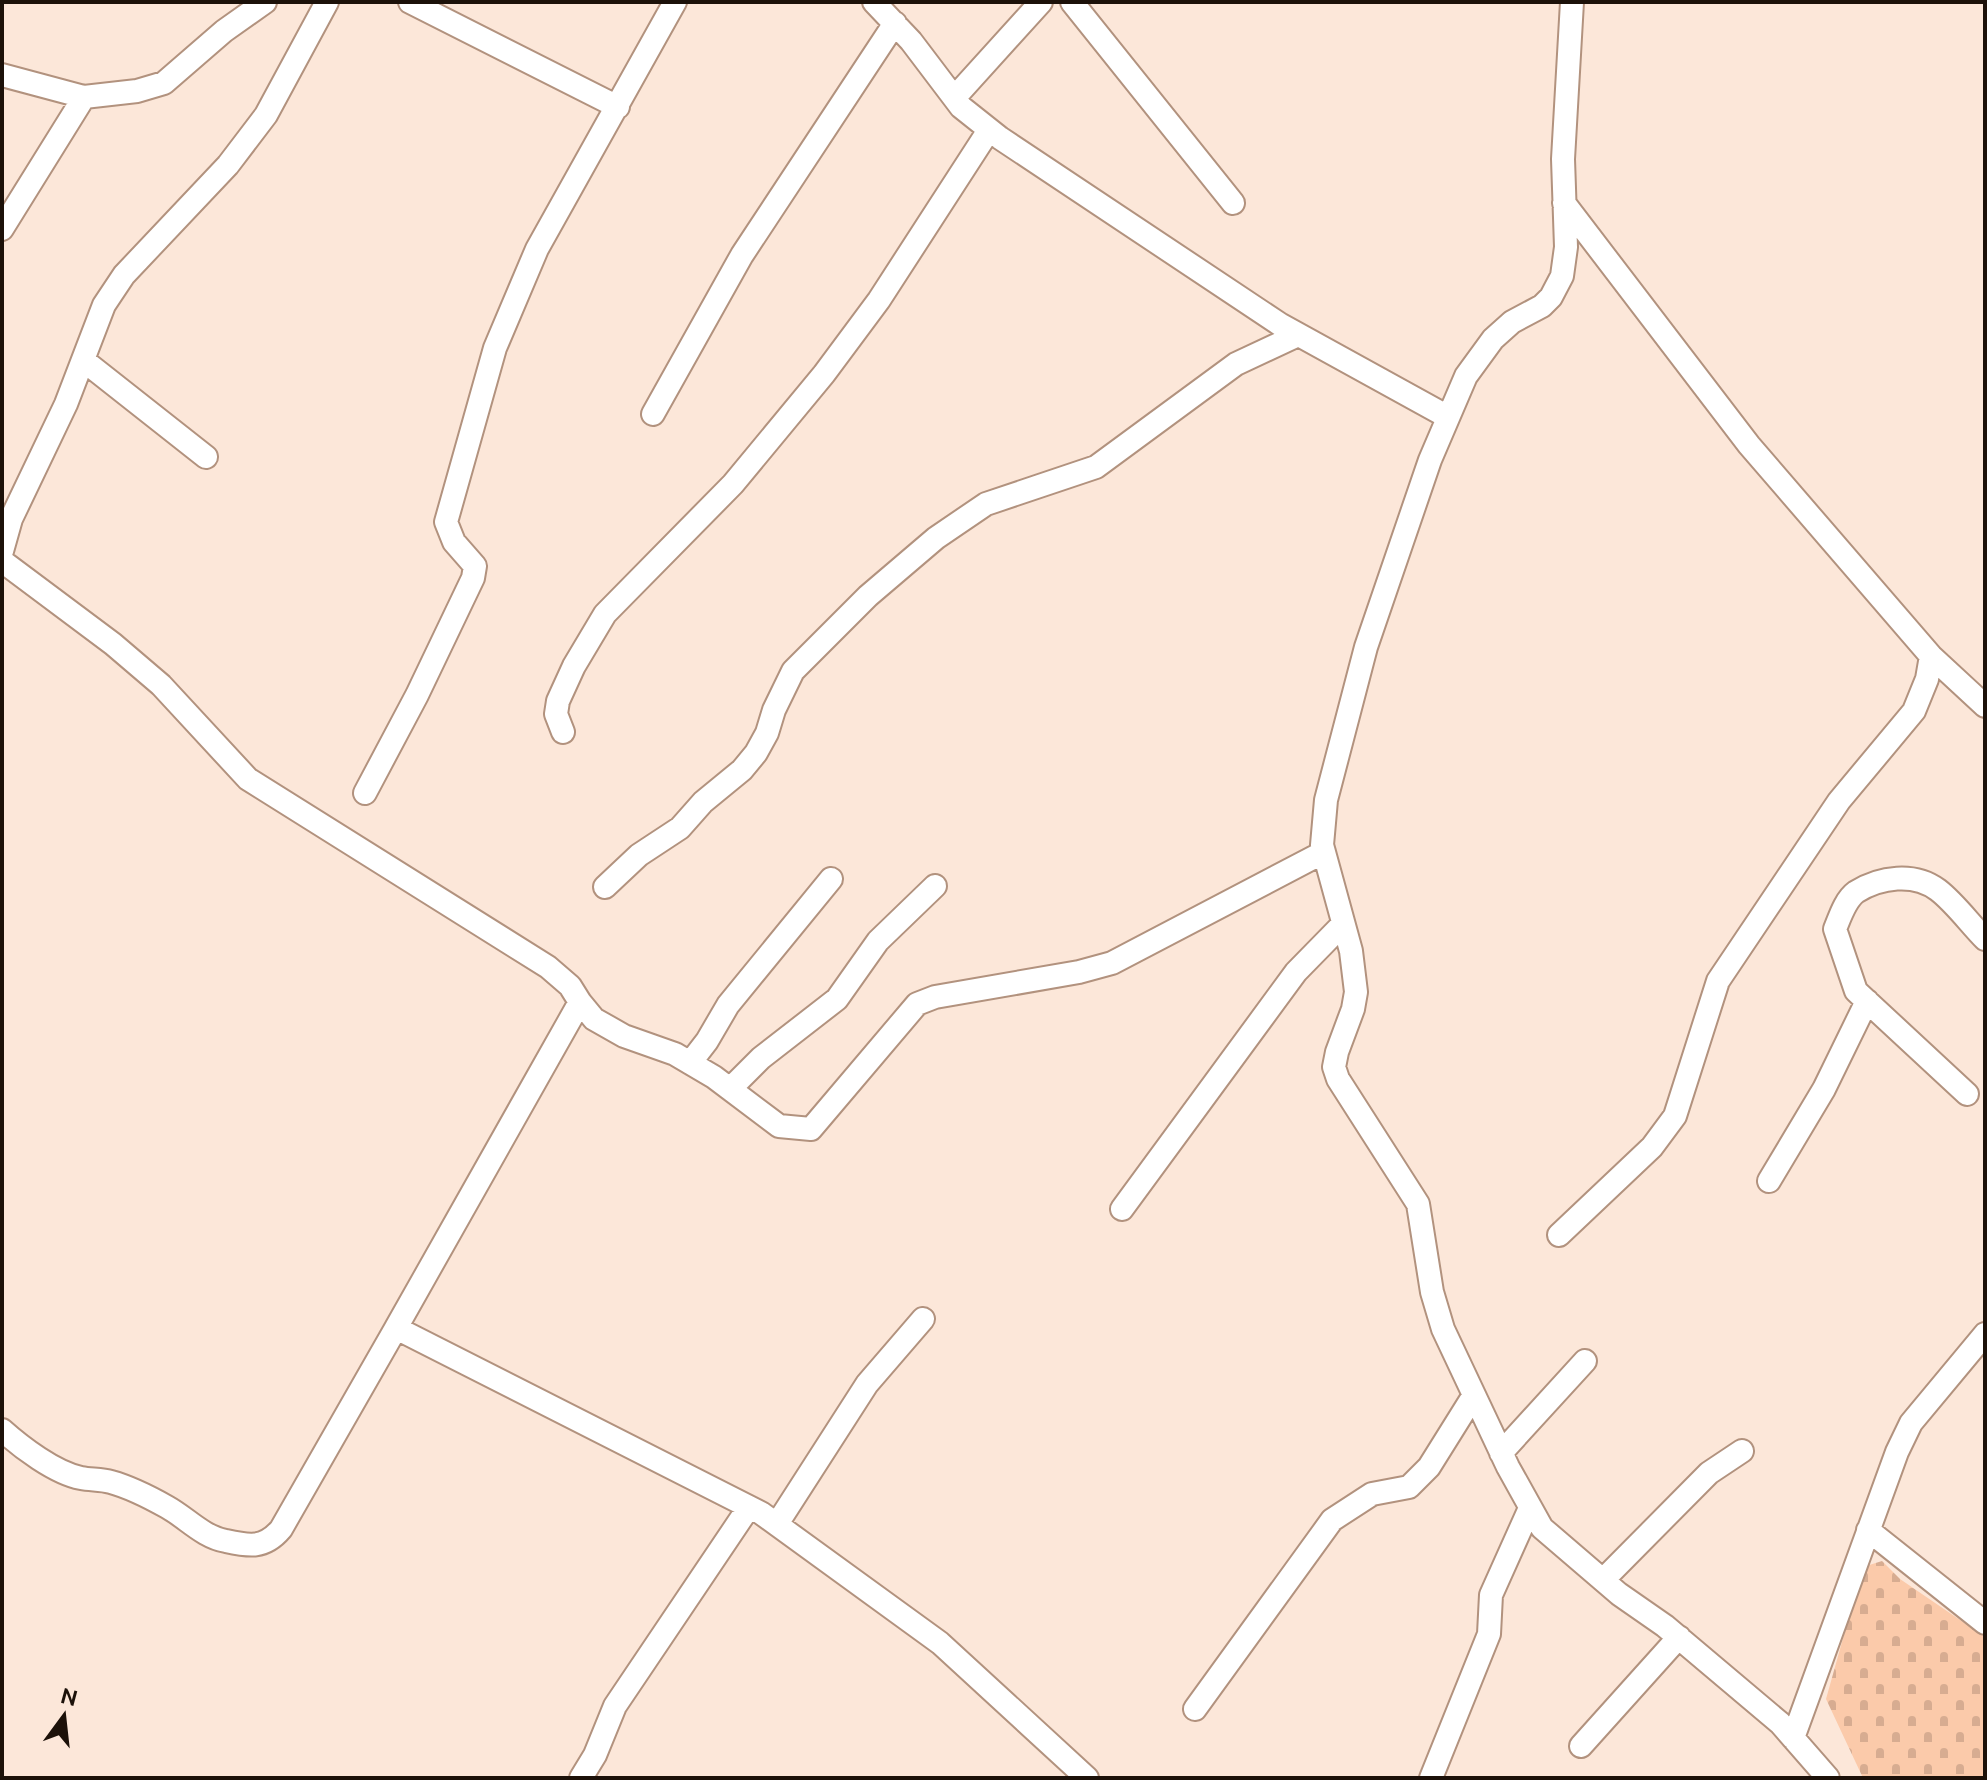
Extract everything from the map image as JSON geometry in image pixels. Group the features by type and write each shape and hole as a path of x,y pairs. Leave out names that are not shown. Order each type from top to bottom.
{"street":[{"path":"2,75 84,97 137,91 164,83 224,31 265,2"},
{"path":"2,551 6,518 66,404 104,305 124,275 228,165 266,115 327,2"},
{"path":"410,2 618,107"},
{"path":"365,793 417,695 473,578 475,566 454,542 446,522 495,348 537,249 675,2"},
{"path":"874,2 895,23 961,107 989,130 1250,305 1298,335 1448,417"},
{"path":"955,97 1041,2"},
{"path":"1072,2 1233,203"},
{"path":"1572,2 1563,159 1566,247 1562,276 1551,297 1542,306 1512,322 1493,339 1466,376 1430,460 1366,647 1326,800 1324,852 1351,951 1356,992 1334,1067 1338,1079 1418,1204 1435,1305 1443,1329 1501,1453 1542,1528 1603,1580 1679,1637 1780,1723 1828,1778"},
{"path":"653,414 742,255 895,23"},
{"path":"2,229 84,97"},
{"path":"563,732 556,714 558,701 574,666 605,614 733,484 824,374 879,300 989,130"},
{"path":"1564,203 1749,445 1931,656 1985,706"},
{"path":"605,887 639,855 680,828 703,802 742,770 767,733 774,710 793,671 868,596 936,538 986,504 1096,467 1236,364 1298,335"},
{"path":"83,360 206,457"},
{"path":"2,561 113,644 161,685 248,779 548,967 570,986 594,1019 624,1036 690,1063 779,1126 811,1129 917,1004 935,997 1079,972 1112,963 1324,852"},
{"path":"1559,1235 1652,1147 1675,1116 1718,981 1839,801 1914,711 1927,679 1931,656"},
{"path":"1967,1094 1856,991 1835,929 1854,893 1894,877 1921,881 1938,889 1985,939"},
{"path":"690,1063 728,1005 831,879"},
{"path":"730,1089 761,1058 837,999 878,941 935,886"},
{"path":"1122,1209 1296,972 1343,924"},
{"path":"1769,1181 1824,1089 1867,1001"},
{"path":"2,1430 21,1447 71,1474 115,1483 167,1507 206,1534 224,1541 260,1546 281,1529 580,1002"},
{"path":"777,1524 867,1384 923,1319"},
{"path":"396,1328 777,1524 940,1643 1087,1778"},
{"path":"1793,1738 1897,1452 1911,1423 1985,1334"},
{"path":"1501,1453 1585,1361"},
{"path":"1195,1709 1332,1520 1372,1494 1409,1487 1429,1467 1474,1395"},
{"path":"1603,1580 1709,1473 1742,1451"},
{"path":"581,1778 595,1755 615,1706 749,1507"},
{"path":"1431,1778 1489,1634 1491,1595 1530,1508"},
{"path":"1868,1530 1985,1623"},
{"path":"1581,1746 1679,1637"}],"green space":[{"path":"1882,1561 1900,1579 1985,1637 1985,1778 1863,1778 1826,1699 1863,1567"}]}
